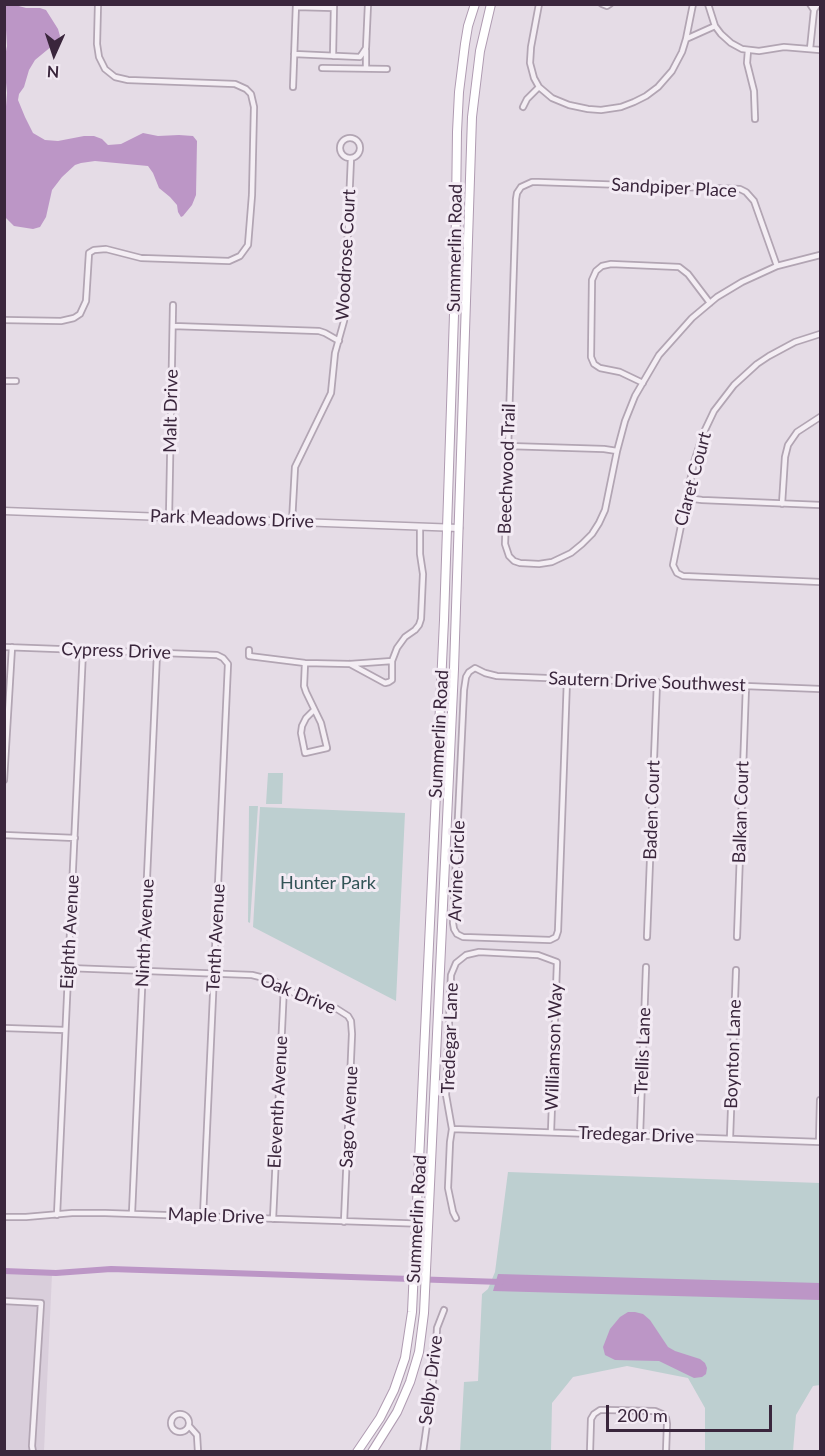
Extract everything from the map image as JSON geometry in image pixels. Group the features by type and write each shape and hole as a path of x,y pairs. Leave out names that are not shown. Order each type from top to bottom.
{"main road":[{"name":"Summerlin Road","path":"357,1452 391,1397 400,1374 410,1335 417,1224 447,528 457,132 460,82 468,26 474,4"},
{"name":"Summerlin Road","path":"372,1452 390,1426 410,1382 422,1336 453,681 472,117 480,51 491,4"}],"street":[{"path":"4,320 61,321 80,314 86,302 89,253 94,250 106,249 141,258 229,261 240,256 248,245 252,195 254,107 251,94 236,84 128,80 115,76 105,69 99,55 98,4"},
{"path":"366,68 368,4"},
{"path":"539,4 532,33 530,63 539,87 546,94 558,100 582,108 601,110 627,105 646,96 663,82 682,52 693,4"},
{"path":"602,4 607,6 610,4"},
{"path":"708,4 715,26 721,34 731,43 748,50 759,51 784,47 820,50"},
{"path":"810,4 814,10"},
{"path":"810,49 814,10 818,4"},
{"path":"293,87 296,6 334,6 333,56"},
{"path":"686,39 715,26"},
{"path":"294,54 360,57 366,48"},
{"path":"748,50 747,63 754,91 755,119"},
{"path":"322,68 387,69"},
{"path":"523,107 539,87"},
{"name":"Woodrose Court","path":"350,138 358,141 361,147 358,154 351,158 342,154 340,147 345,139 350,138"},
{"name":"Woodrose Court","path":"292,522 295,467 331,393 335,353 344,321 351,158"},
{"name":"Sandpiper Place","path":"521,188 532,182 538,182 740,189 754,201 777,266"},
{"name":"Beechwood Trail","path":"521,188 516,199 505,544 509,556 514,561 546,563 565,557 592,534 605,510 617,451 634,396 659,355 692,318 742,282 777,266 820,255"},
{"path":"642,383 620,372 600,368 591,357 592,280 596,271 602,266 611,264 679,267 685,270 710,303"},
{"name":"Malt Drive","path":"169,517 173,305"},
{"path":"173,326 319,331 339,341"},
{"name":"Claret Court","path":"820,334 795,342 769,356 742,376 714,411 694,462 673,565 677,573 683,576 820,582"},
{"path":"4,381 16,381"},
{"path":"782,504 784,463 788,445 797,432 820,417"},
{"path":"508,446 617,451"},
{"path":"686,498 820,505"},
{"name":"Park Meadows Drive","path":"4,511 459,528"},
{"path":"350,664 385,683 392,680 392,661 400,643 415,630 421,619 423,574 420,527"},
{"name":"Cypress Drive","path":"4,647 217,655 225,660"},
{"path":"4,780 12,647"},
{"name":"Eighth Avenue","path":"57,1215 83,650"},
{"path":"249,650 249,656 305,663 350,664 392,661"},
{"name":"Ninth Avenue","path":"132,1213 157,653"},
{"name":"Tenth Avenue","path":"203,1216 228,681 228,664 225,660"},
{"path":"305,663 304,686 321,723 327,748 305,753 302,726 314,710"},
{"name":"Arvine Circle","path":"475,668 466,677 464,690 454,912 454,929 463,937 550,940 556,937 567,679"},
{"name":"Sautern Drive Southwest","path":"475,668 497,676 820,689"},
{"name":"Baden Court","path":"647,937 657,682"},
{"name":"Balkan Court","path":"737,937 746,686"},
{"path":"4,835 75,838"},
{"name":"Tredegar Lane","path":"456,1218 448,1188 452,1129 446,1095 451,975 456,963 466,955 479,952 538,955 557,962"},
{"name":"Williamson Way","path":"551,1132 557,962"},
{"name":"Trellis Lane","path":"640,1135 646,967"},
{"name":"Oak Drive","path":"68,968 252,975 266,978 284,986 307,1001 337,1009 346,1015"},
{"name":"Boynton Lane","path":"730,1138 736,970"},
{"name":"Eleventh Avenue","path":"273,1219 284,986"},
{"name":"Sago Avenue","path":"344,1222 352,1034 351,1022 346,1015"},
{"path":"4,1028 66,1030"},
{"path":"820,1100 820,1142"},
{"name":"Tredegar Drive","path":"452,1129 820,1142"},
{"name":"Maple Drive","path":"4,1217 72,1213 132,1213 428,1224"},
{"path":"4,1301 41,1303 33,1452"},
{"name":"Selby Drive","path":"423,1452 435,1367 437,1328 444,1310"},
{"path":"590,1452 591,1419 600,1410 606,1410 655,1411 662,1414 667,1424 666,1452"},
{"path":"189,1426 184,1431 175,1431 171,1426 171,1419 176,1414 185,1414 189,1418 189,1426 197,1435 198,1452"}],"shaded area":[{"path":"4,5 46,10 60,36 58,41 35,60 19,94 18,100 33,133 45,140 58,141 94,136 102,139 108,145 121,144 143,133 158,136 193,136 197,141 196,195 192,205 183,216 181,217 178,212 177,205 159,188 148,166 95,161 75,165 62,177 52,190 46,217 40,227 33,229 14,226 5,217 4,133 7,93 4,62 7,46"},
{"path":"5,1274 52,1274 44,1451 5,1452"},
{"path":"498,1274 820,1283 820,1300 493,1291"},
{"path":"628,1312 643,1314 650,1320 668,1347 700,1359 707,1368 706,1374 694,1378 659,1361 615,1360 605,1355 603,1347 610,1329 620,1317"}],"green space":[{"path":"268,773 283,773 282,804 266,804"},
{"path":"249,806 258,806 250,923 248,922"},
{"name":"Hunter Park","path":"260,807 405,813 396,1001 253,927"},
{"path":"508,1172 820,1183 820,1385 813,1386 796,1415 793,1451 705,1451 705,1408 688,1378 627,1366 573,1377 552,1403 551,1451 460,1452 464,1382 478,1381 482,1294 488,1289 495,1272"}],"waterway":[{"path":"4,1271 56,1273 111,1269 501,1282"}]}
